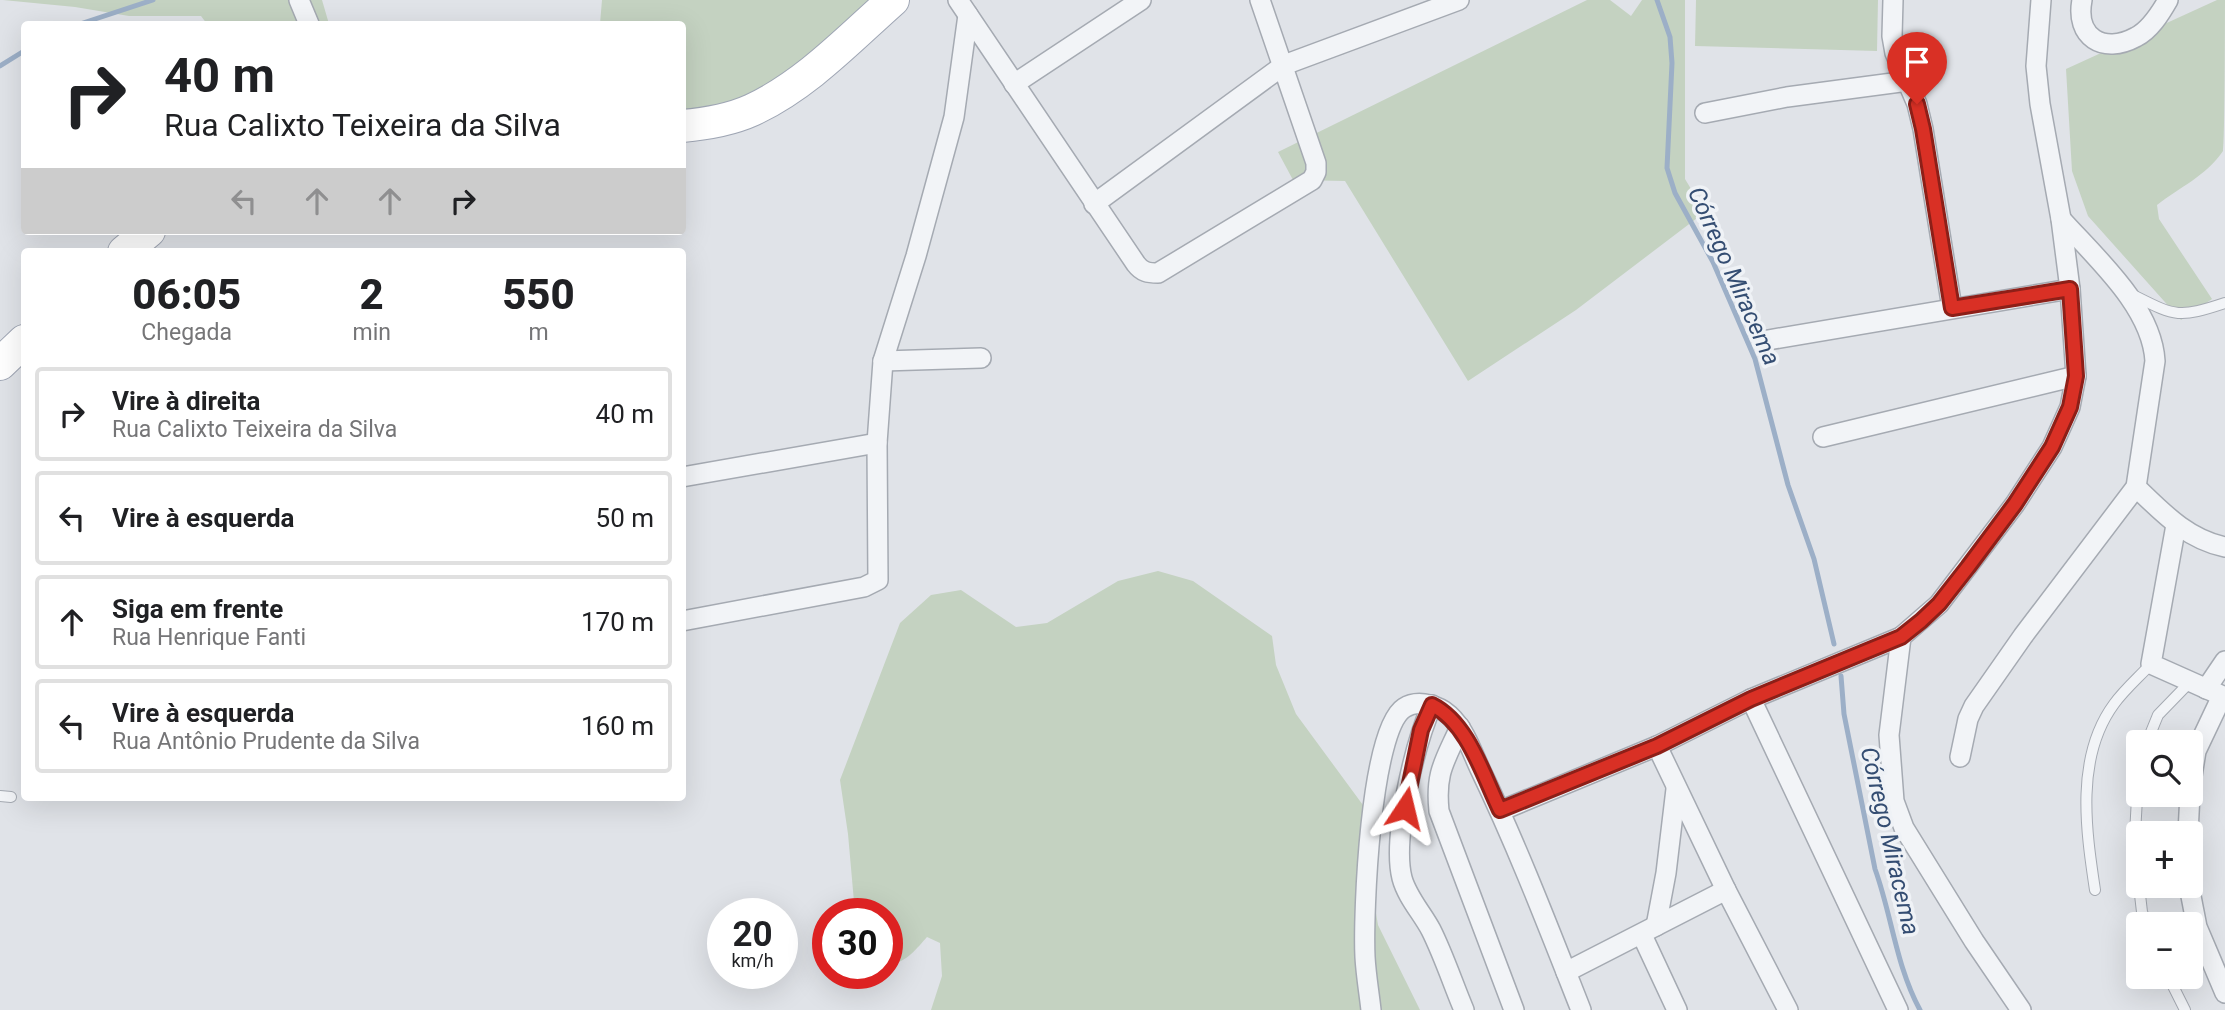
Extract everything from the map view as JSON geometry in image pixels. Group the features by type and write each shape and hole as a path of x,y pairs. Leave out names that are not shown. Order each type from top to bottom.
{"main road":[{"path":"686,126 708,123 750,111 797,84 893,0"},
{"path":"129,248 144,235"},
{"path":"0,363 21,344"}],"street":[{"path":"299,0 308,21"},
{"path":"1014,84 1141,0"},
{"path":"963,8 1141,271 1158,273 1312,180 1316,172 1316,163 1260,0"},
{"path":"1094,204 1284,65 1459,0"},
{"path":"1893,0 1892,36 1895,53 1908,81 1923,129 1952,308"},
{"path":"1500,810 1657,746 1751,699 1901,637 1939,604 2015,504 2052,447 2070,407 2076,376 2070,289 2061,219 2036,66 2041,0"},
{"path":"2082,0 2081,22 2085,32 2097,43 2115,44 2136,37 2155,21 2161,3"},
{"path":"686,620 864,587 878,580 877,443 883,361 916,256 954,117 963,8"},
{"path":"1705,113 1787,97 1908,81"},
{"path":"1960,757 1968,719 1975,706 2023,636 2136,487 2155,361 2154,344 2125,290 2061,219"},
{"path":"1768,340 2070,289"},
{"path":"883,361 981,358"},
{"path":"1823,437 2076,376"},
{"path":"686,476 877,443"},
{"path":"2136,487 2176,525 2206,543 2225,547"},
{"path":"2176,525 2151,664 2211,691"},
{"path":"1901,637 1889,735 1894,801 1904,828 1974,941 2021,1010"},
{"path":"2201,730 2211,691 2225,661"},
{"path":"1751,699 1898,1010"},
{"path":"1371,1010 1365,959 1365,904 1374,805 1384,747 1394,722 1403,709 1417,704 1432,705 1446,712 1460,727 1500,810 1581,1010"},
{"path":"1432,705 1421,730 1415,755 1399,861 1403,881 1434,937 1464,1010"},
{"path":"1460,727 1440,771 1437,788 1439,811 1514,1010"},
{"path":"1657,746 1726,890 1788,1010"},
{"path":"1676,788 1666,873 1649,931 1677,1010"},
{"path":"1566,972 1726,890"},
{"path":"2191,898 2197,927 2225,993"}],"lane":[{"path":"2125,290 2169,313 2193,314 2225,303"},
{"path":"2095,890 2087,835 2087,781 2093,751 2103,721 2114,703 2151,664"},
{"path":"2152,730 2158,715 2211,691"},
{"path":"2174,989 2185,1010"}],"green space":[{"path":"3,0 322,0 328,21 205,21 201,16 129,16 75,7"},
{"path":"602,0 881,0 780,93 686,122 686,21 600,21"},
{"path":"1587,0 1610,0 1631,16 1642,0 1685,0 1685,179 1705,212 1576,310 1468,381 1345,181 1293,180 1278,152"},
{"path":"1696,0 1878,0 1877,51 1695,46"},
{"path":"2217,0 2225,0 2223,151 2201,174 2157,205 2159,219 2212,299 2181,320 2088,216 2072,171 2066,69"},
{"path":"1158,571 1193,581 1272,636 1276,665 1296,714 1371,816 1366,854 1378,925 1420,1010 931,1010 942,976 940,943 927,937 903,960 903,898 854,898 840,780 900,623 931,595 961,590 1016,627 1047,623 1118,581"}],"waterway":[{"path":"89,21 153,0"},
{"name":"Córrego Miracema","path":"1657,0 1670,37 1672,63 1667,168 1675,193 1713,262 1755,359 1788,485 1814,559 1834,644"},
{"path":"0,66 21,53"},
{"name":"Córrego Miracema","path":"1841,676 1844,714 1875,869 1905,976 1920,1010"}],"route":[{"path":"1405,808 1421,730 1432,705 1446,712 1460,727 1500,810 1657,746 1751,699 1901,637 1939,604 2015,504 2052,447 2070,407 2076,376 2070,289 1952,308 1917,104"}]}
